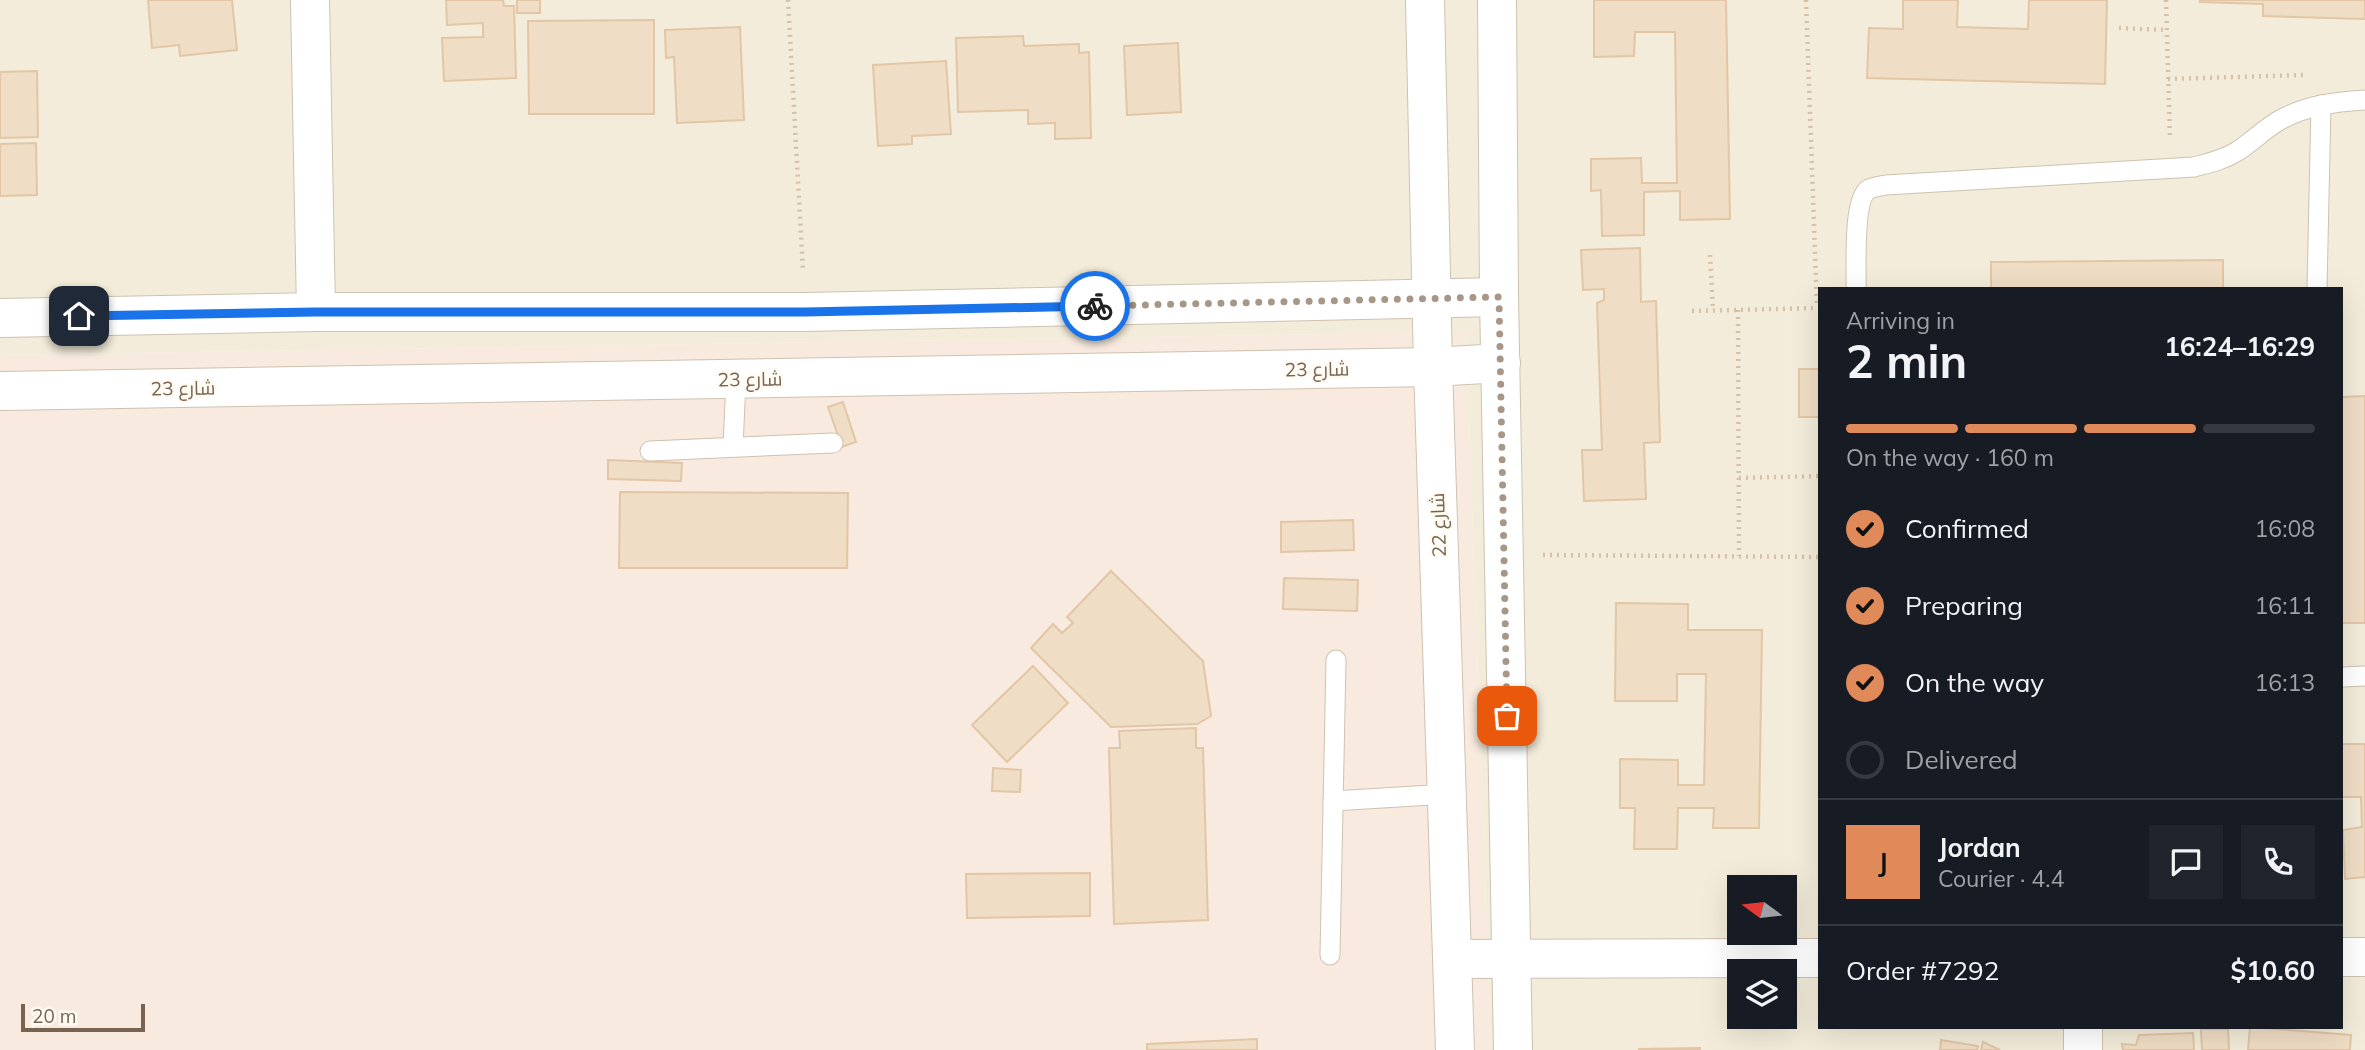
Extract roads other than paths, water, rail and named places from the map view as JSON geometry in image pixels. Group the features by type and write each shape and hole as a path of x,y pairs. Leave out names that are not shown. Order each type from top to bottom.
{"street":[{"path":"310,0 316,312"},
{"name":"شارع 22","path":"1425,0 1431,298 1455,1050"},
{"path":"1497,0 1499,297 1513,1050"},
{"path":"0,318 316,312 805,312 1499,297"},
{"name":"شارع 23","path":"0,391 1433,367 1501,363"},
{"path":"2343,957 2365,957"},
{"path":"1452,959 1818,958"},
{"path":"2083,1029 2083,1050"}],"lane":[{"path":"1856,287 1858,209 1863,196 1870,189 2194,167 2217,161 2238,151 2280,120 2305,108 2333,102 2365,100"},
{"path":"2317,287 2321,105"},
{"path":"733,447 736,380"},
{"path":"650,451 833,443"},
{"path":"1331,955 1336,660"},
{"path":"2343,677 2365,676"},
{"path":"1333,801 1448,794"}]}
